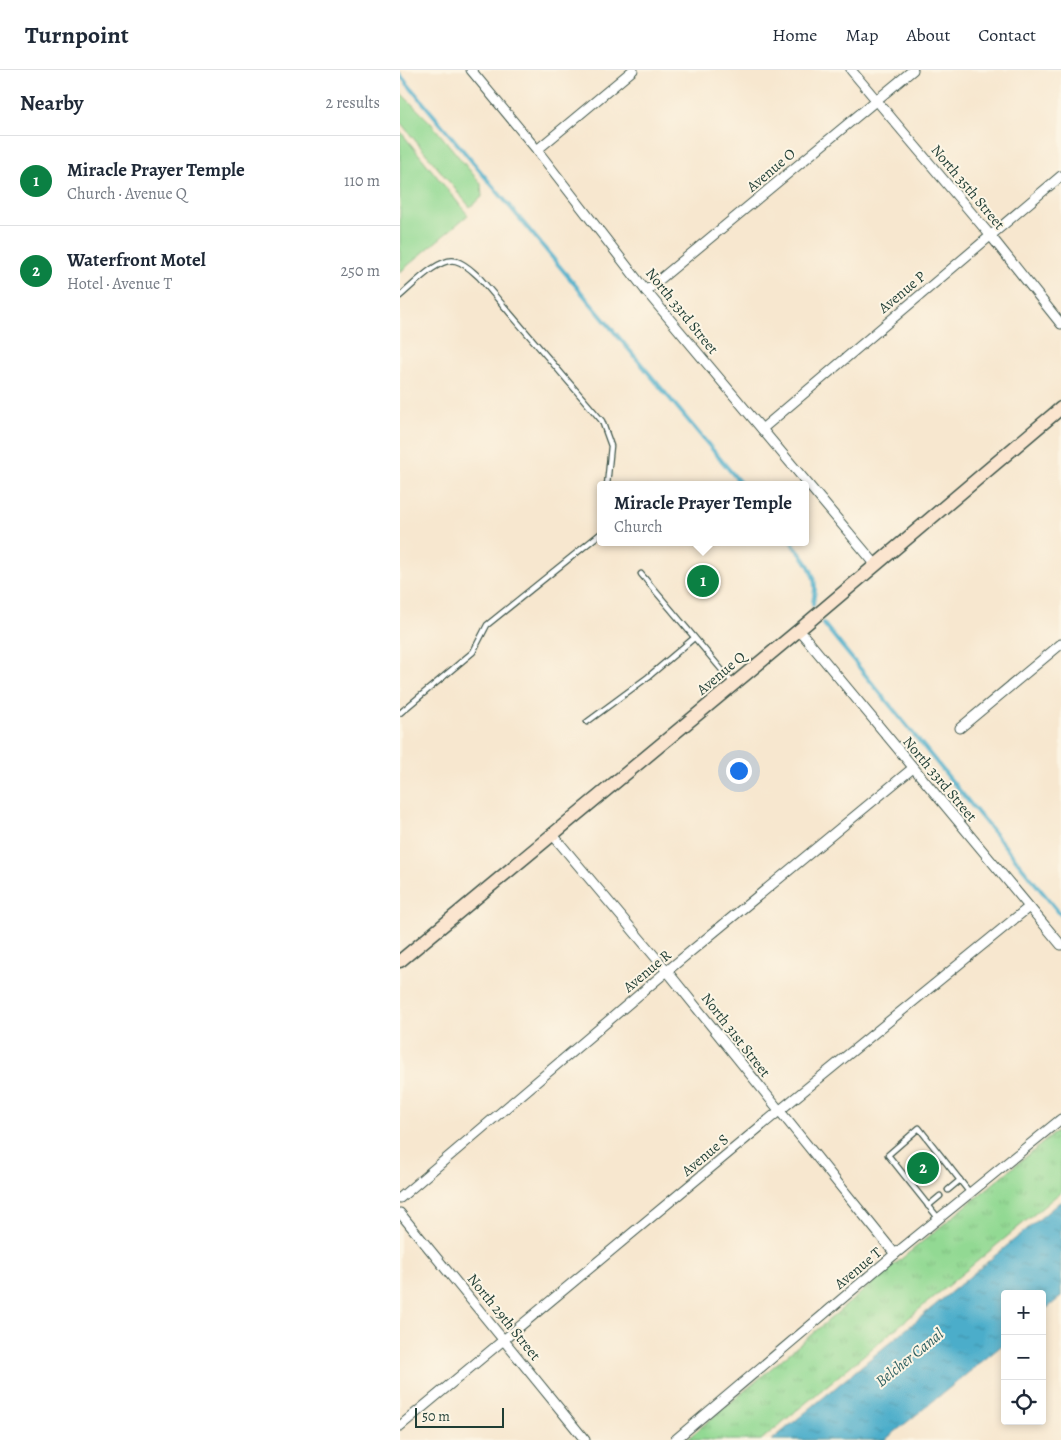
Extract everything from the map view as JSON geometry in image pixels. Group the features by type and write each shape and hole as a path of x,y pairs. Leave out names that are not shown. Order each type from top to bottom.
{"street":[{"name":"North 33rd Street","path":"471,70 537,150 646,290 806,481"},
{"path":"537,150 632,70"},
{"name":"North 35th Street","path":"851,70 990,235 1061,324"},
{"name":"Avenue O","path":"646,290 913,70"},
{"name":"Avenue P","path":"762,429 1061,176"},
{"name":"Avenue Q","path":"400,961 799,630 1061,408"},
{"name":"North 33rd Street","path":"809,485 876,565"},
{"name":"North 33rd Street","path":"799,630 1061,945"},
{"path":"960,728 1061,644"},
{"name":"Avenue R","path":"400,1198 667,971 913,768"},
{"name":"North 31st Street","path":"552,834 667,971 895,1254"},
{"name":"Avenue S","path":"400,1426 779,1111 1029,907"},
{"name":"Avenue T","path":"675,1440 895,1254 1061,1119"},
{"name":"North 29th Street","path":"400,1212 586,1440"}],"lane":[{"path":"400,296 438,264 454,260 465,265 479,278 602,421 611,446 607,481"},
{"path":"400,713 472,652 487,624 597,536"},
{"path":"641,574 734,684"},
{"path":"587,722 648,677 694,638"},
{"path":"939,1219 888,1156 919,1128 970,1193"},
{"path":"948,1190 960,1180"},
{"path":"928,1206 940,1196"}],"green space":[{"path":"400,92 430,122 481,184 482,197 470,207 400,122"},
{"path":"400,131 468,215 400,272"},
{"path":"1061,1128 1061,1192 761,1440 686,1440 900,1260"}],"water":[{"name":"Belcher Canal","path":"1061,1201 1061,1297 1046,1309 1046,1290 1001,1290 1001,1346 885,1440 772,1440"}],"waterway":[{"path":"400,75 739,481"},
{"path":"794,546 807,563 813,575 815,588 813,605"},
{"path":"823,623 1061,915"}],"place":[{"name":"Miracle Prayer Temple","path":"703,581"},
{"name":"Waterfront Motel","path":"923,1168"}]}
